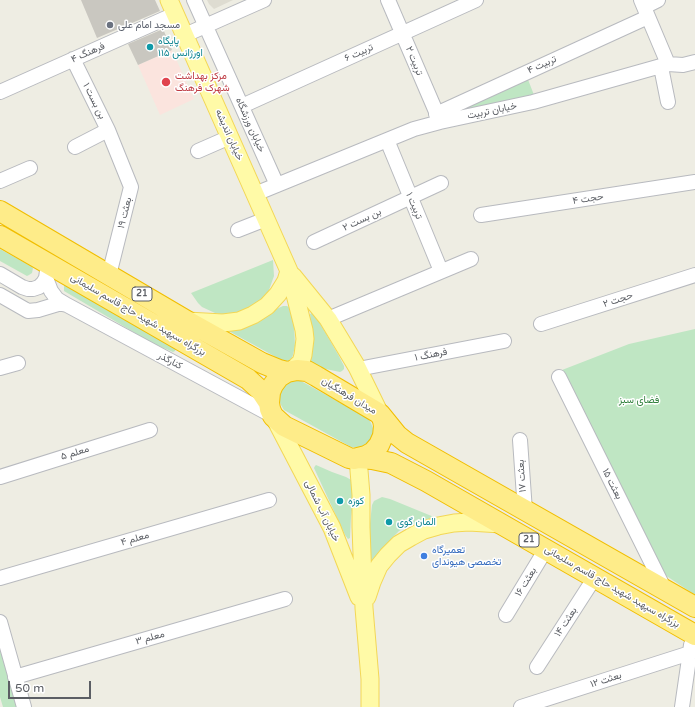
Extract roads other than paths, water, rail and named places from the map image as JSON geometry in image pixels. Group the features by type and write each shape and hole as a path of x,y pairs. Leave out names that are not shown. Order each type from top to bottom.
{"highway":[{"name":"بزرگراه سپهبد شهید حاج قاسم سلیمانی","path":"0,211 262,363 279,370 289,372"},
{"name":"بزرگراه سپهبد شهید حاج قاسم سلیمانی","path":"0,236 248,379 256,386 271,409"},
{"name":"میدان فرهنگیان","path":"289,372 297,370 307,371 380,414 384,426 381,441 372,452 366,456 358,458"},
{"path":"271,409 270,392 273,385 279,377 289,372"},
{"name":"21","path":"271,409 277,420 284,426 349,458 358,458"},
{"name":"21","path":"380,414 397,435 407,444 695,608"},
{"name":"بزرگراه سپهبد شهید حاج قاسم سلیمانی","path":"358,458 391,463 426,481 595,577 692,640"}],"main road":[{"name":"خیابان اندیشه","path":"172,7 289,271 304,330 303,355 301,362 289,372"},
{"name":"خیابان اندیشه","path":"289,271 328,319 358,369 380,414"},
{"path":"187,320 223,323 239,321 253,315 266,306 278,294 286,281 289,271"},
{"name":"خیابان آب شمالی","path":"271,409 332,528 364,608"},
{"name":"خیابان آب شمالی","path":"358,458 361,495 364,608 370,679 370,707"},
{"path":"364,608 372,582 379,566 399,544 424,530 438,526 469,522 502,524"}],"street":[{"name":"خیابان ورزشگاه","path":"194,0 277,185"},
{"path":"184,35 264,0"},
{"name":"تربیت ۲","path":"388,0 438,118"},
{"name":"تربیت ۶","path":"242,106 476,0"},
{"name":"تربیت ۴","path":"438,118 658,0"},
{"name":"فرهنگ ۴","path":"0,92 73,59 172,7"},
{"path":"645,8 664,66 668,102"},
{"name":"بن بست ۱","path":"73,59 108,130 75,147"},
{"name":"خیابان تربیت","path":"255,194 414,130 438,118 533,102 664,66 683,65 695,62"},
{"name":"بعثت ۱۹","path":"108,130 131,187 109,275"},
{"path":"198,151 230,137"},
{"name":"تربیت ۱","path":"387,140 441,271"},
{"path":"0,181 30,168"},
{"name":"حجت ۴","path":"481,215 695,182"},
{"path":"411,198 441,183"},
{"name":"بن بست ۲","path":"314,242 411,198"},
{"path":"238,230 266,219"},
{"name":"کنارگذر","path":"40,258 47,269 48,273 46,278 51,291 57,299 67,306 271,409"},
{"path":"328,319 471,258"},
{"path":"0,274 22,287 37,290 41,293 44,299 43,306 38,310"},
{"name":"حجت ۲","path":"541,324 695,275"},
{"path":"33,289 39,287 46,278"},
{"path":"0,295 28,311 38,310 58,304 67,306"},
{"name":"فرهنگ ۱","path":"358,369 504,341"},
{"path":"0,368 18,363"},
{"name":"بعثت ۱۵","path":"559,377 665,591"},
{"name":"معلم ۵","path":"0,476 150,430"},
{"name":"بعثت ۱۷","path":"520,440 525,511"},
{"name":"معلم ۴","path":"0,578 269,500"},
{"name":"بعثت ۱۶","path":"506,615 546,550"},
{"name":"بعثت ۱۴","path":"537,667 595,577"},
{"name":"معلم ۳","path":"15,677 285,599"},
{"path":"0,622 24,707"},
{"path":"682,707 692,640"},
{"name":"بعثت ۱۲","path":"521,707 692,640"}],"place":[{"name":"مسجد امام علی","path":"110,25"},
{"name":"پایگاه اورژانس ۱۱۵","path":"150,47"},
{"name":"مرکز بهداشت شهرک فرهنگ","path":"166,82"},
{"name":"کوزه","path":"340,501"},
{"name":"المان گوی","path":"389,522"},
{"name":"تعمیرگاه تخصصی هیوندای","path":"424,556"}],"park label":[{"name":"فضای سبز","path":"639,400"}]}
